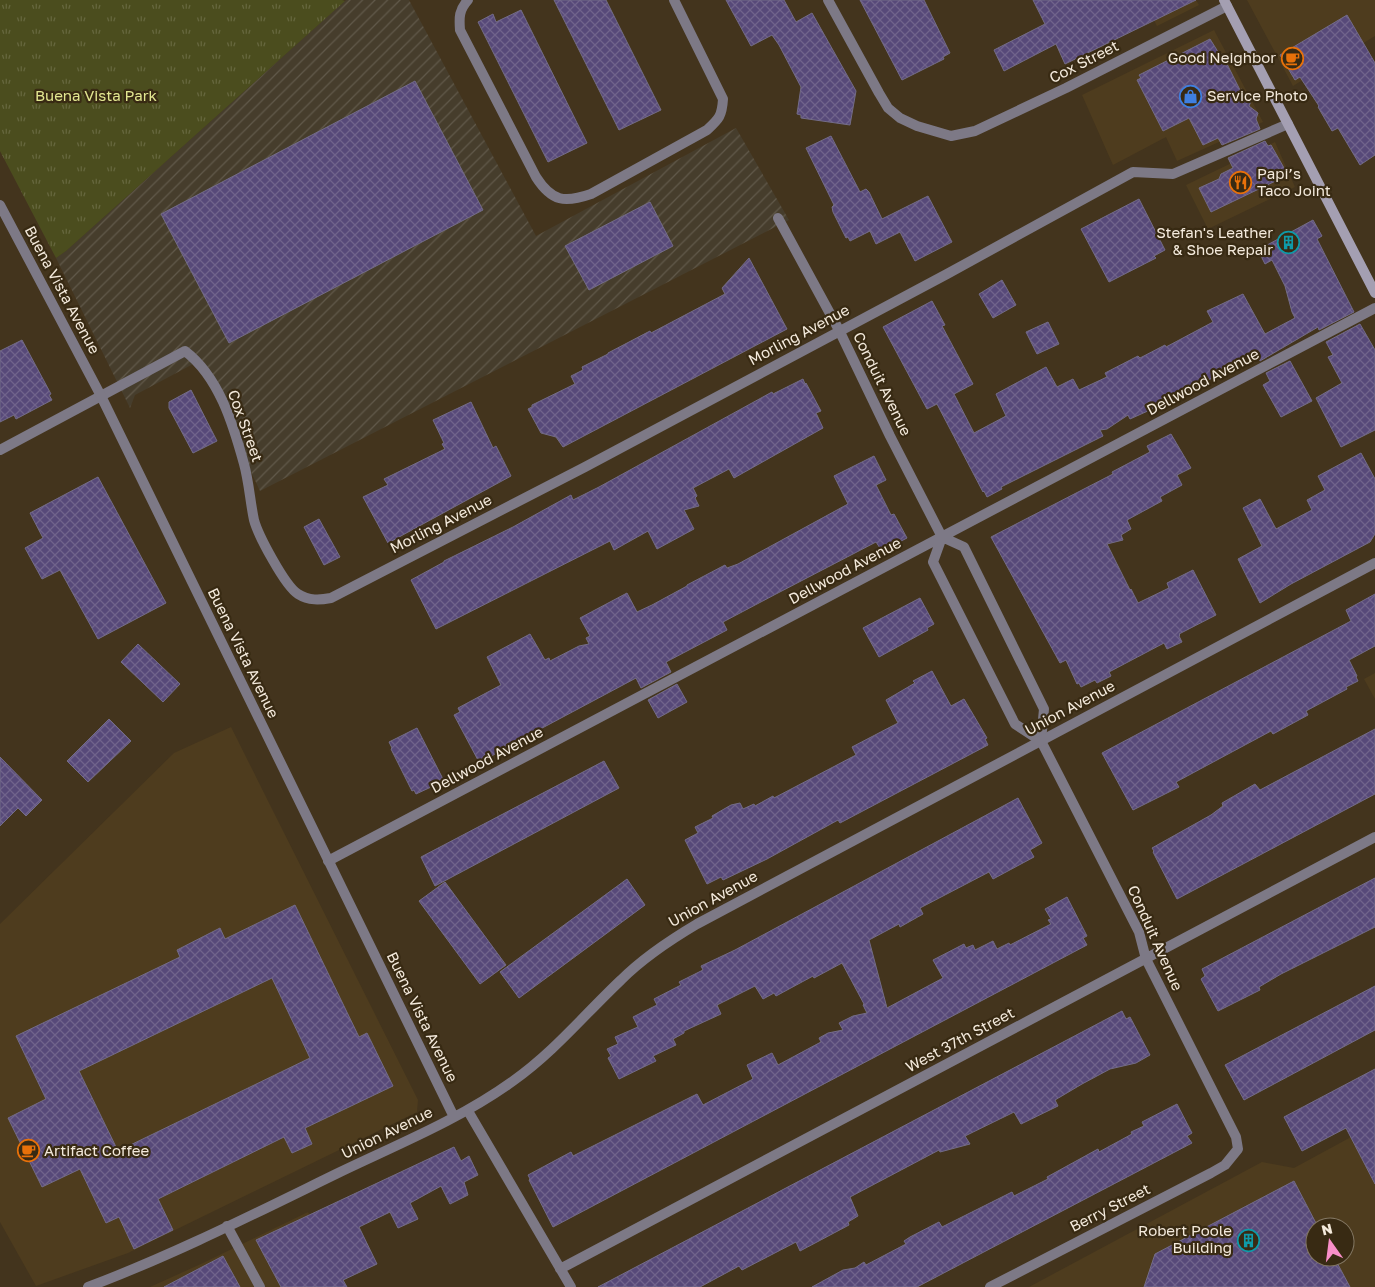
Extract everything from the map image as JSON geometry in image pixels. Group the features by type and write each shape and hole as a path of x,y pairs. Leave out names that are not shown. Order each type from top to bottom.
{"main road":[{"path":"1225,3 1373,286"}],"street":[{"path":"468,0 461,8 459,18 460,30 536,178 552,196 565,201 591,194 707,130 718,121 722,112 723,99 674,0"},
{"name":"Cox Street","path":"828,0 888,108 900,118 917,126 952,136 975,131 1066,88 1225,3"},
{"name":"Morling Avenue","path":"331,598 585,467 947,274 1133,172 1173,174 1288,124"},
{"name":"Buena Vista Avenue","path":"0,205 101,396 454,1117"},
{"name":"Conduit Avenue","path":"778,218 839,330 890,436 942,537 934,562 1015,724 1041,741 1139,932 1146,959 1236,1137 1238,1149"},
{"name":"Dellwood Avenue","path":"328,861 1375,308"},
{"name":"Cox Street","path":"0,450 186,351 197,359 221,396 244,464 258,531 289,586 298,594 316,601 331,598"},
{"path":"942,537 964,547 1044,709 1041,741"},
{"name":"Union Avenue","path":"88,1287 147,1263 228,1226 468,1110 491,1097 548,1054 622,979 675,937 1375,562"},
{"name":"West 37th Street","path":"560,1269 1375,836"},
{"path":"468,1110 571,1287"},
{"name":"Berry Street","path":"990,1287 1211,1173 1225,1164 1238,1149"},
{"path":"228,1226 260,1287"}],"shaded area":[{"path":"346,0 409,0 536,236 736,128 789,220 260,491 213,392 195,363 135,395 130,408 56,258"},
{"path":"1143,0 1196,0 1199,5 1157,26"},
{"path":"1247,0 1375,0 1375,36 1293,86"},
{"path":"1214,30 1263,122 1177,161 1166,137 1113,165 1082,95"},
{"path":"1275,142 1295,187 1208,229 1186,185"},
{"path":"1375,673 1375,699 1364,679"},
{"path":"231,727 418,1100 417,1112 128,1253 36,1286 0,1222 0,924 174,753"},
{"path":"1375,1124 1375,1287 1029,1287 1262,1162 1294,1168"},
{"path":"308,1212 347,1287 150,1287 203,1263"}],"green space":[{"name":"Buena Vista Park","path":"0,0 345,1 56,258 0,151"}],"building":[{"path":"554,0 606,0 661,110 619,130"},
{"path":"726,0 784,0 796,22 812,13 856,91 850,125 801,118 801,115 797,114 801,87 779,45 772,35 751,46"},
{"path":"860,0 924,0 950,53 943,57 944,59 902,80"},
{"path":"1033,0 1196,0 1065,64 1056,44 1004,71 994,50 1045,24"},
{"path":"521,10 587,143 548,162 478,22 493,14 496,22"},
{"path":"1347,15 1375,63 1375,155 1360,165 1338,128 1332,131 1319,106 1300,77 1295,80 1280,55"},
{"path":"1210,39 1220,55 1222,54 1240,90 1242,89 1251,101 1249,106 1258,113 1256,119 1260,129 1222,145 1218,138 1203,145 1189,118 1163,131 1137,80 1141,78 1139,75"},
{"path":"415,81 483,210 229,343 161,214"},
{"path":"831,136 860,192 866,189 869,192 882,219 928,196 952,242 915,261 900,232 876,244 870,231 850,241 848,237 846,238 833,212 832,207 834,205 806,148"},
{"name":"Papi’s Taco Joint","path":"1265,141 1268,146 1271,145 1288,175 1211,212 1199,188 1219,179 1221,174 1233,168 1228,158"},
{"path":"1139,199 1165,250 1154,256 1156,258 1109,282 1081,229"},
{"path":"650,202 673,246 589,290 565,246"},
{"path":"1313,220 1322,236 1317,239 1354,312 1319,330 1318,327 1260,361 1255,352 1225,369 1226,371 1150,410 1130,419 1128,415 1107,429 1100,430 1103,436 1001,487 1002,489 987,497 937,404 927,409 883,327 932,301 945,325 942,326 973,384 954,394 974,433 1006,416 996,394 1046,367 1057,387 1073,379 1079,390 1107,377 1105,373 1138,356 1140,358 1165,345 1166,347 1213,322 1207,311 1243,294 1265,334 1295,318 1285,286 1272,260 1265,264 1258,250"},
{"path":"749,258 787,329 563,447 556,437 541,433 528,409 532,405 575,384 571,376 583,370 582,367 725,294 722,288"},
{"path":"1002,280 1016,305 993,318 979,294"},
{"path":"1048,322 1059,344 1037,354 1026,332"},
{"path":"1360,324 1375,350 1375,430 1341,447 1316,398 1342,383 1328,357 1333,355 1326,342"},
{"path":"22,340 51,394 49,395 52,400 16,419 14,415 0,422 0,351"},
{"path":"1290,361 1312,401 1281,417 1263,385 1270,381 1266,373"},
{"path":"803,379 821,411 816,413 823,428 734,478 729,469 693,488 699,506 684,510 694,529 657,549 648,531 614,550 610,541 436,629 411,580 571,495 573,500 599,487 772,392 773,394"},
{"path":"191,390 217,441 193,453 169,408 169,402"},
{"path":"471,402 493,448 496,446 511,476 388,543 363,497 388,485 384,479 445,449 433,420"},
{"path":"1171,434 1191,468 1177,475 1182,485 1160,497 1162,501 1127,520 1131,529 1121,535 1123,540 1107,544 1138,603 1169,588 1167,583 1193,570 1216,615 1179,634 1182,642 1167,649 1164,643 1109,672 1111,676 1097,683 1095,680 1081,687 1079,683 1077,684 1066,660 1060,663 991,537 1113,474 1112,472 1150,452 1147,446"},
{"path":"1361,453 1375,479 1375,534 1370,542 1291,584 1260,603 1238,559 1262,546 1243,508 1260,499 1276,529 1312,510 1307,500 1325,490 1318,476"},
{"path":"874,456 886,480 876,485 891,515 894,514 907,538 882,551 876,542 776,594 723,622 727,630 666,662 671,672 641,688 636,678 531,734 532,736 479,762 454,715 460,712 458,708 501,685 487,657 530,634 545,660 549,658 550,661 579,646 589,644 586,638 590,636 580,618 627,593 637,612 725,565 727,568 738,564 848,504 834,476"},
{"path":"98,477 166,603 98,639 60,570 42,579 25,548 43,538 30,513"},
{"path":"319,519 340,557 324,565 304,527"},
{"path":"1375,594 1375,646 1349,660 1358,681 1306,711 1308,715 1273,734 1271,731 1176,782 1179,787 1133,810 1102,753 1351,621 1346,610"},
{"path":"920,598 934,624 927,628 928,630 879,657 863,628"},
{"path":"138,644 180,684 163,702 121,662"},
{"path":"932,671 951,706 964,699 987,738 985,739 988,745 840,823 838,820 767,859 723,880 721,877 707,884 685,840 698,833 695,827 713,818 712,816 731,805 740,803 743,809 754,804 755,806 773,796 774,798 856,755 852,747 898,723 886,700 915,683 913,681"},
{"path":"677,684 687,702 658,718 648,700"},
{"path":"109,719 131,741 88,782 67,761"},
{"path":"417,728 444,781 416,794 414,790 412,791 389,742"},
{"path":"1375,729 1375,794 1177,899 1152,848 1211,815 1223,806 1222,803 1255,784 1260,790"},
{"path":"0,757 42,800 26,816 18,808 0,826"},
{"path":"604,761 619,788 435,886 421,857"},
{"path":"1018,798 1042,843 1030,850 1034,857 993,879 989,872 920,908 923,914 900,927 899,924 869,940 887,1008 943,978 933,960 964,944 966,948 973,945 975,950 993,941 997,949 1009,943 1010,945 1051,924 1048,920 1051,919 1045,909 1067,897 1087,936 1083,938 1087,945 553,1227 528,1175 571,1152 573,1156 697,1094 703,1105 753,1079 747,1065 772,1053 778,1065 821,1042 819,1038 828,1033 843,1030 839,1023 853,1016 867,1013 842,963 776,996 774,993 763,999 755,986 717,1005 721,1014 684,1031 684,1033 673,1039 676,1045 653,1056 656,1061 619,1079 608,1058 611,1056 607,1049 618,1044 615,1037 638,1027 633,1017 657,1005 654,999 681,985 679,982 703,970 701,966 735,950"},
{"path":"1375,878 1375,927 1281,974 1259,987 1260,990 1218,1011 1201,979 1205,976 1202,969"},
{"path":"627,879 645,905 519,998 500,972"},
{"path":"445,882 506,965 480,984 419,901"},
{"path":"295,905 359,1037 367,1033 393,1086 305,1128 312,1144 292,1153 284,1137 158,1199 173,1230 134,1249 119,1217 106,1223 80,1169 42,1187 8,1118 46,1099 16,1036 180,957 177,950 220,928 225,939","holes":["272,978 310,1058 118,1151 79,1071"]},
{"path":"1375,986 1375,1030 1244,1100 1225,1065"},
{"path":"1122,1011 1126,1019 1130,1017 1150,1055 1136,1063 1110,1069 1055,1100 1058,1106 1021,1124 1014,1112 965,1136 970,1144 940,1152 939,1150 850,1197 858,1216 848,1222 849,1225 800,1251 796,1242 742,1270 739,1266 700,1287 598,1287"},
{"path":"1375,1069 1375,1184 1346,1128 1302,1151 1284,1117"},
{"path":"1177,1104 1192,1133 1187,1136 1192,1143 917,1287 812,1287 843,1270 855,1268 864,1262 866,1265 906,1244 904,1241 910,1237 939,1222 942,1227 1012,1192 1014,1196 1048,1179 1047,1177 1098,1149 1099,1152 1132,1134 1131,1132 1144,1126 1142,1122"},
{"path":"454,1147 461,1161 469,1156 478,1175 464,1182 468,1195 450,1204 441,1186 410,1203 418,1219 398,1228 390,1212 359,1227 377,1264 343,1280 347,1287 281,1287 256,1240"},
{"name":"Robert Poole Building","path":"1294,1181 1313,1217 1305,1217 1305,1267 1339,1267 1350,1287 1144,1287 1155,1254"},
{"path":"223,1256 240,1287 164,1287 202,1267"}],"place":[{"name":"Good Neighbor","path":"1292,58"},
{"name":"Service Photo","path":"1191,96"},
{"name":"Papi’s Taco Joint","path":"1241,183"},
{"name":"Stefan's Leather & Shoe Repair","path":"1289,242"},
{"name":"Artifact Coffee","path":"28,1151"},
{"name":"Robert Poole Building","path":"1248,1240"}]}
